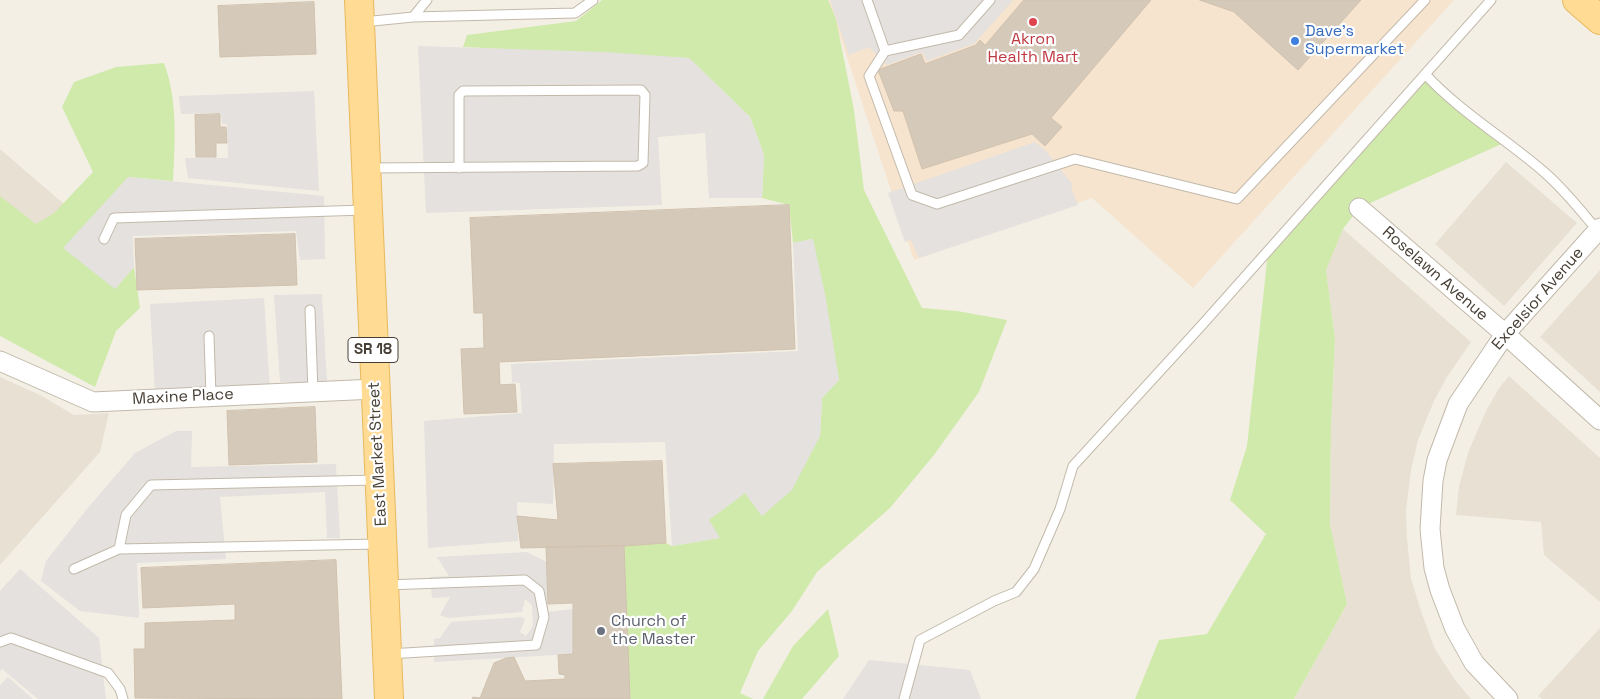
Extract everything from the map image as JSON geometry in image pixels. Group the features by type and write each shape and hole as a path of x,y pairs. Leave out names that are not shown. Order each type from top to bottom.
{"main road":[{"path":"1577,0 1600,20"},
{"name":"East Market Street","path":"359,11 389,699"}],"street":[{"name":"Roselawn Avenue","path":"1359,208 1505,334 1600,420"},
{"name":"Excelsior Avenue","path":"1508,699 1474,663 1455,629 1440,590 1434,568 1430,529 1433,481 1437,460 1458,404 1505,334 1599,231"},
{"name":"Maxine Place","path":"0,361 94,402 375,389"}],"lane":[{"path":"413,17 427,0"},
{"path":"359,11 413,17 575,13 593,0"},
{"path":"867,0 885,51"},
{"path":"990,0 958,35 885,51 869,76 912,195 937,204 1075,159 1238,199 1425,0"},
{"path":"904,699 920,640 994,601 1016,592 1034,569 1060,509 1073,466 1202,325 1491,0"},
{"path":"1426,74 1436,86 1458,105 1544,172 1599,231"},
{"path":"366,168 459,168 638,166 643,163 645,95 641,90 463,91 459,95 459,168"},
{"path":"104,239 114,218 368,210"},
{"path":"310,310 313,392"},
{"path":"209,336 211,396"},
{"path":"119,549 126,515 151,485 380,480"},
{"path":"74,569 119,549 383,544"},
{"path":"384,586 525,580 539,591 544,617 536,645 386,654"},
{"path":"0,642 11,638 108,673 120,689 123,699"}],"shaded area":[{"path":"828,0 1454,0 1193,288 1092,198 914,260"},
{"path":"830,0 1013,0 975,43 927,61 922,52 887,65 869,47 849,55"},
{"path":"418,46 605,52 689,58 750,117 764,155 762,198 709,198 705,133 658,137 662,205 426,213"},
{"path":"314,91 319,191 188,178 185,158 228,158 227,124 222,124 221,113 181,114 179,96"},
{"path":"1035,142 1047,152 1073,185 1071,189 1078,205 919,258 912,242 910,240 905,242 888,193"},
{"path":"0,149 79,217 0,302"},
{"path":"1506,162 1577,223 1504,306 1435,244"},
{"path":"128,177 324,196 325,259 300,260 296,231 133,236 134,267 115,289 63,248"},
{"path":"1343,229 1471,342 1447,377 1434,401 1418,440 1411,470 1406,510 1411,579 1422,614 1435,649 1455,680 1471,699 1294,699 1347,604 1330,524 1331,427 1335,339 1326,270"},
{"path":"813,239 826,299 839,380 822,398 820,436 792,490 762,516 745,493 709,520 720,538 672,546 665,442 554,444 553,504 517,502 518,541 428,548 424,421 522,413 520,383 512,382 511,364 798,351 793,243"},
{"path":"1600,270 1600,392 1540,337"},
{"path":"322,294 327,383 280,382 274,295"},
{"path":"264,298 270,389 155,394 150,304"},
{"path":"1509,376 1600,458 1600,602 1544,555 1541,522 1456,515 1459,486 1469,450 1487,409 1499,388"},
{"path":"0,377 40,395 74,415 109,413 100,452 0,565"},
{"path":"176,431 192,431 191,467 336,464 340,538 327,538 325,492 220,497 226,559 137,563 139,618 80,611 41,581 46,561 135,453"},
{"path":"527,552 547,562 548,612 573,609 573,654 434,662 434,639 440,638 451,622 521,617 525,619 520,632 526,636 533,626 532,605 525,599 522,612 448,618 440,615 450,597 432,598 430,577 449,576 437,557"},
{"path":"20,569 99,638 106,699 38,699 2,669 0,671 0,591"},
{"path":"1600,628 1600,699 1542,699 1538,696"},
{"path":"869,660 970,670 981,699 843,699"},
{"path":"8,677 33,699 0,699 0,685"}],"green space":[{"path":"602,0 828,0 836,19 854,110 864,190 922,308 957,311 1007,320 979,392 934,455 890,508 817,572 792,611 758,651 740,693 753,699 630,699 624,546 666,543 672,546 719,538 708,520 745,493 762,516 820,436 822,398 839,380 812,239 793,243 789,205 762,198 764,155 750,117 689,58 463,47 467,35 576,21"},
{"path":"164,63 174,107 173,181 128,177 115,289 134,267 140,308 116,331 95,387 0,336 0,196 36,224 54,213 93,172 62,107 74,82 116,67"},
{"path":"1425,74 1506,142 1359,208 1343,229 1326,270 1335,339 1331,427 1330,524 1347,604 1294,699 1135,699 1159,640 1207,634 1266,534 1230,500 1247,446 1268,252"},
{"path":"828,609 839,656 802,699 763,699 793,646"}],"building":[{"path":"1024,0 1151,0 1051,118 1062,127 1045,146 1032,134 922,169 903,111 894,111 878,70 921,54 925,64 976,45 980,40 985,45"},
{"name":"Dave's Supermarket","path":"1200,0 1361,0 1298,70 1234,12"},
{"path":"314,2 316,54 220,57 218,6"},
{"path":"220,114 220,127 226,127 227,143 216,143 216,157 196,157 195,115"},
{"path":"789,205 795,349 499,362 500,385 515,384 517,412 464,414 461,349 484,348 483,313 474,313 470,218"},
{"path":"295,234 297,285 137,290 135,239"},
{"path":"315,407 317,462 229,465 227,411"},
{"path":"662,461 666,543 624,546 521,548 517,516 558,520 553,464"},
{"name":"Church of the Master","path":"624,546 630,699 472,699 473,697 480,698 494,663 506,658 514,657 525,681 565,679 565,675 559,674 558,655 573,654 573,603 548,604 546,547"},
{"path":"336,560 342,699 135,698 134,649 145,649 145,623 235,620 235,604 143,608 141,568"}],"place":[{"name":"Akron Health Mart","path":"1033,22"},
{"name":"Dave's Supermarket","path":"1295,41"},
{"name":"Church of the Master","path":"601,631"}]}
